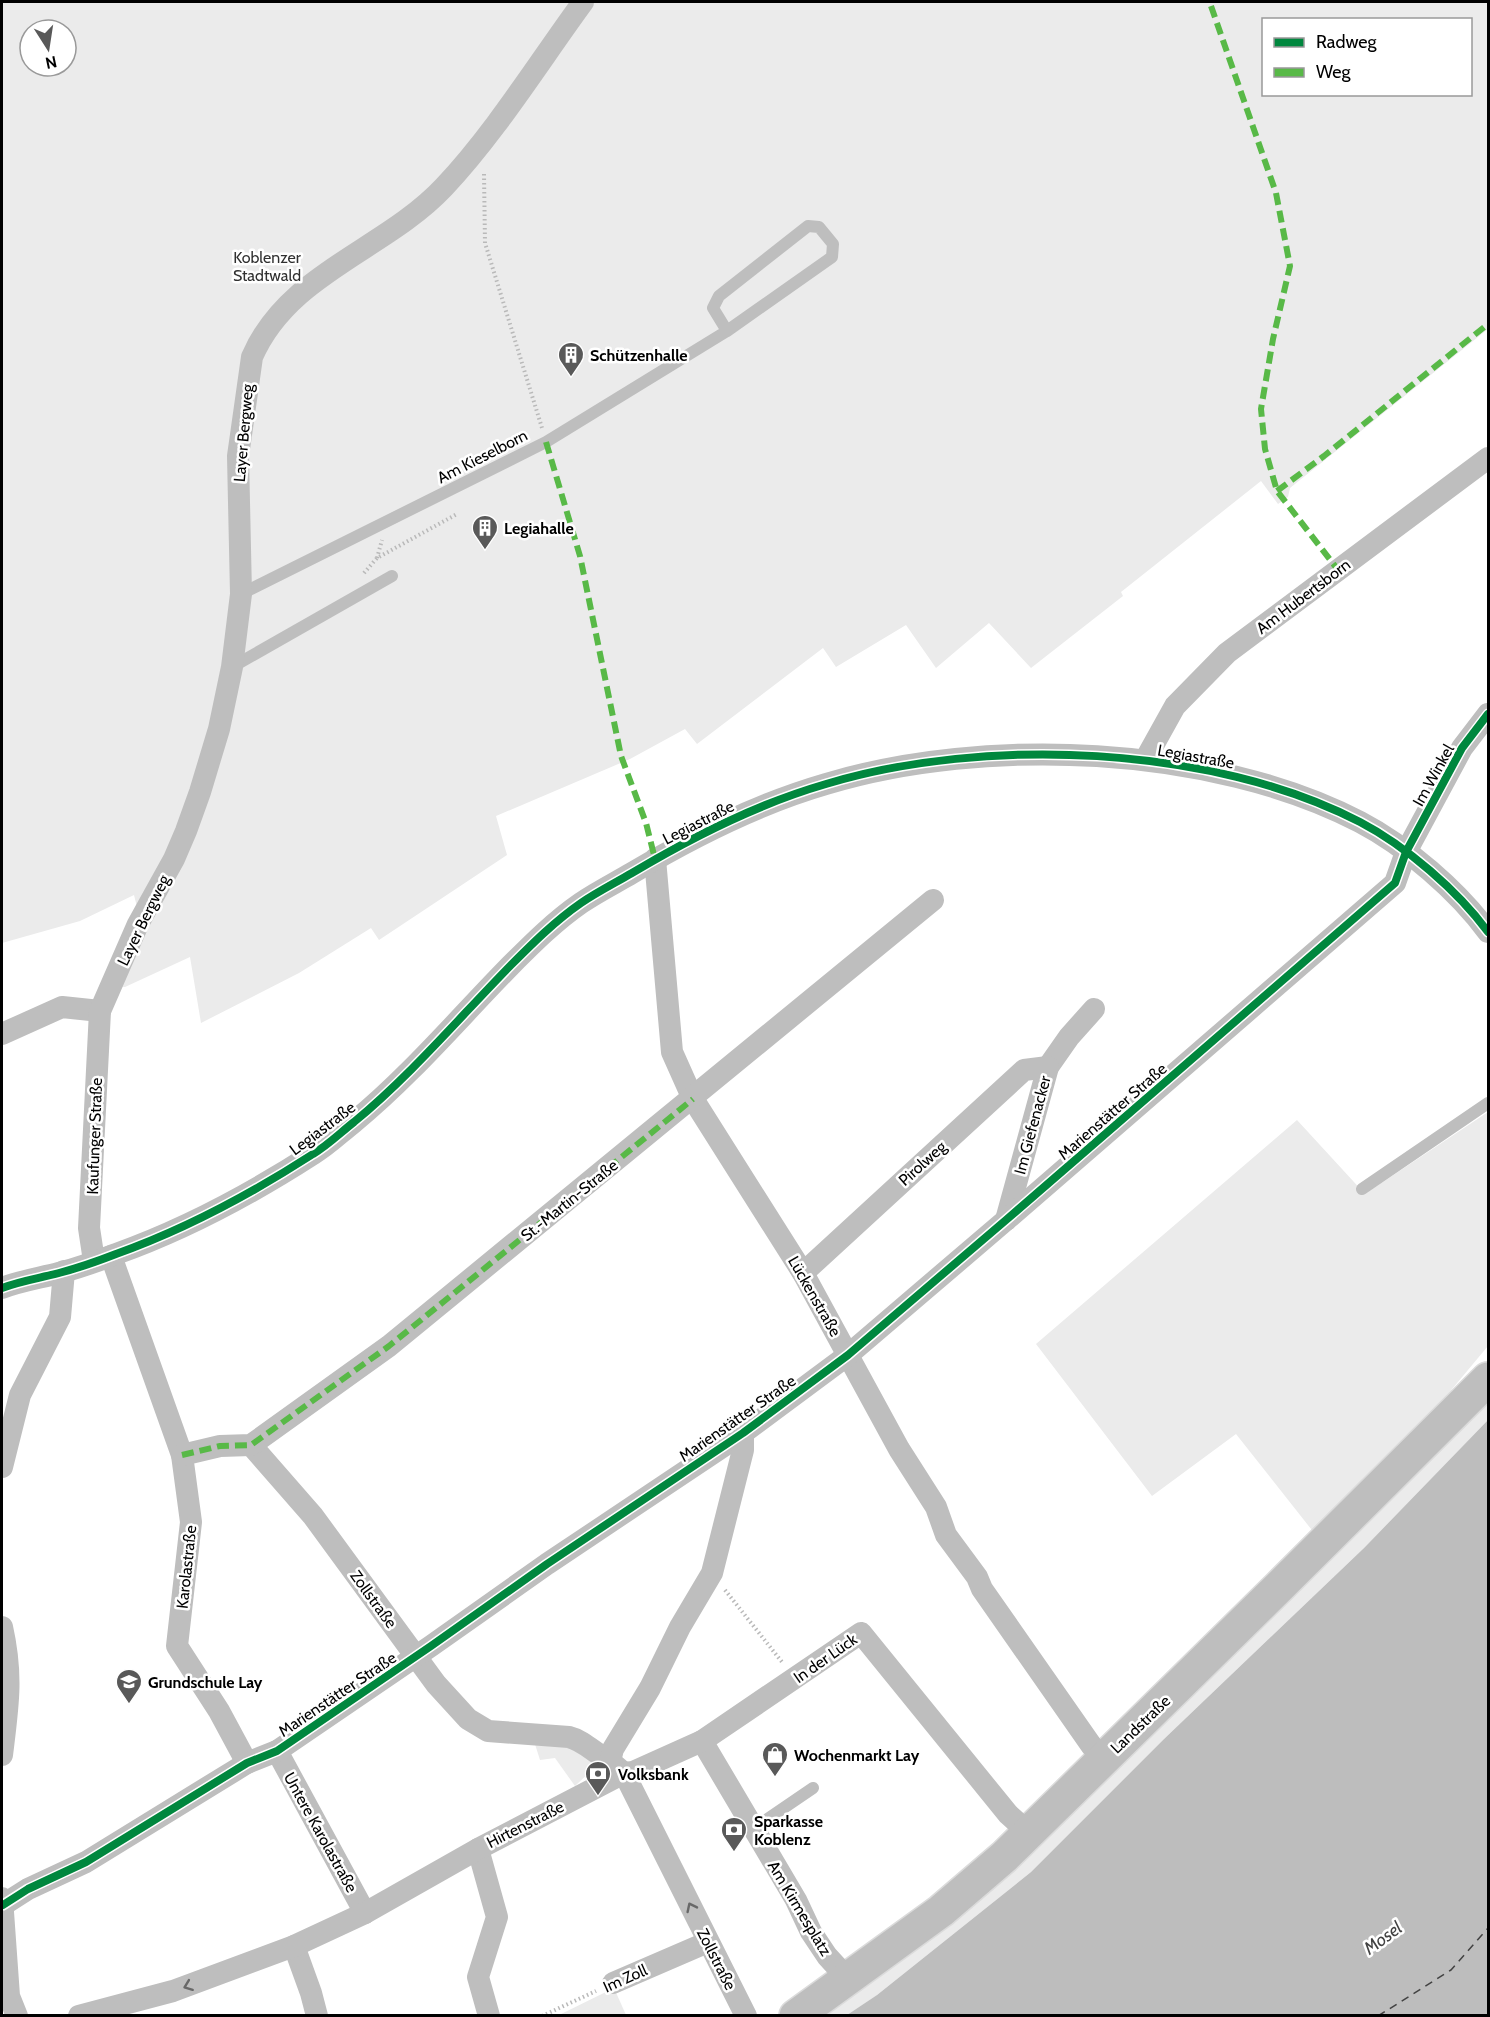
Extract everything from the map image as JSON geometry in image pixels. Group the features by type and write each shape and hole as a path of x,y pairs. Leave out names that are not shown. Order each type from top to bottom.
{"main road":[{"name":"Landstraße","path":"1461,1404 1488,1362"},
{"name":"Landstraße","path":"796,2016 962,1894 1029,1833 1488,1379"}],"street":[{"name":"Layer Bergweg","path":"100,1011 138,924 174,860 200,792 219,729 232,667 241,594 238,456 248,376 258,343 288,303 312,282 393,230 444,187 485,137 583,2"},
{"name":"Am Hubertsborn","path":"1145,760 1175,706 1227,653 1488,458"},
{"name":"Im Winkel","path":"1406,852 1462,748 1488,714"},
{"name":"Legiastraße","path":"2,1288 64,1271 163,1236 268,1183 319,1150 364,1113 406,1074 550,927 582,902 695,836 789,796 826,783 908,765 1021,754 1145,760 1231,775 1282,789 1322,804 1364,824 1406,852 1470,908 1488,932"},
{"name":"Marienstätter Straße","path":"2,1901 86,1862 247,1763 277,1751 547,1564 743,1433 848,1355 1395,883 1406,852"},
{"name":"Lückenstraße","path":"655,859 672,1052 693,1099 803,1273 899,1449 936,1507 946,1535 977,1576 982,1589 1091,1745 1104,1760"},
{"name":"St.-Martin-Straße","path":"251,1445 389,1346 933,900"},
{"path":"2,1034 62,1007 100,1011"},
{"name":"Im Giefenacker","path":"1006,1220 1048,1067 1069,1037 1094,1009"},
{"name":"Kaufunger Straße","path":"100,1011 89,1228 102,1258"},
{"name":"Pirolweg","path":"803,1273 1024,1070 1048,1067"},
{"name":"Karolastraße","path":"102,1258 182,1455 191,1522 177,1646 219,1711 247,1763"},
{"path":"2,1467 20,1395 60,1317 64,1271"},
{"path":"617,1767 613,1749 650,1688 680,1627 712,1573 743,1450 743,1433"},
{"path":"182,1455 220,1446 251,1445"},
{"name":"Zollstraße","path":"251,1445 313,1516 451,1702 479,1728 499,1733 569,1737 579,1740 617,1767 746,2016"},
{"path":"2,1627 8,1657 2,1755"},
{"name":"In der Lück","path":"617,1767 633,1772 702,1741 861,1633 1008,1814 1029,1833"},
{"name":"Am Kirmesplatz","path":"702,1741 796,1900 811,1932 827,1956 848,1979"},
{"name":"Untere Karolastraße","path":"277,1751 365,1913"},
{"name":"Hirtenstraße","path":"79,2016 173,1991 294,1946 365,1913 617,1767"},
{"path":"478,1849 497,1917 478,1977 489,2016"},
{"path":"2,1901 9,2003"},
{"name":"Im Zoll","path":"613,1983 708,1942"},
{"path":"294,1946 311,1993 316,2016"}],"lane":[{"name":"Am Kieselborn","path":"241,594 546,442 728,331 832,257 833,244 819,227 808,226 719,296 713,308 728,331"},
{"path":"232,667 392,576"},
{"path":"1362,1189 1488,1103"},
{"path":"753,1829 813,1788"}],"path":[{"path":"485,137 485,243 546,442"},
{"path":"357,595 357,580 377,558 457,514"},
{"path":"712,1573 796,1679"}],"green space":[{"name":"Koblenzer Stadtwald","path":"2,2 1488,2 1488,329 1290,488 1288,497 1278,504 1261,481 1121,592 1123,596 1031,668 989,623 936,668 906,625 836,667 823,648 697,744 685,729 630,759 496,816 507,855 379,940 371,928 299,973 201,1023 190,957 125,987 102,985 137,907 134,895 80,921 2,943"},
{"path":"1488,1112 1488,1346 1407,1443 1315,1534 1236,1434 1152,1496 1036,1344 1297,1120 1365,1194"},
{"path":"1488,1395 1488,1420 1364,1548 1164,1739 1031,1872 877,1995 847,2015 816,2016"},
{"path":"534,1741 569,1742 594,1761 593,1769 575,1786 555,1758 540,1760"},
{"path":"614,1988 626,2015 557,2016"}],"water":[{"name":"Mosel","path":"1488,1420 1488,2015 847,2015 877,1995 1031,1872 1164,1739 1364,1548"}],"ferry route":[{"path":"1378,2016 1451,1970 1488,1928"}],"marked path":[{"path":"1211,6 1276,193 1290,266 1273,339 1261,409 1265,449 1277,491 1338,570"},
{"path":"1277,491 1488,324"},
{"path":"546,442 580,556 621,756 646,823 655,859"},
{"path":"182,1455 220,1446 251,1445 389,1346 693,1099"}],"cycle path":[{"path":"3,1905 28,1889 86,1862 247,1763 277,1751 547,1564 743,1433 848,1355 1395,883 1406,852 1462,748 1488,714"},
{"path":"2,1288 73,1269 142,1244 218,1210 290,1169 324,1147 375,1104 528,949 581,903 679,846 726,822 775,801 826,784 889,769 956,759 1026,755 1097,756 1168,763 1236,777 1301,796 1377,832 1430,871 1462,901 1488,932"}],"place":[{"name":"Schützenhalle","path":"571,378"},
{"name":"Legiahalle","path":"485,551"},
{"name":"Grundschule Lay","path":"129,1705"},
{"name":"Wochenmarkt Lay","path":"775,1778"},
{"name":"Volksbank","path":"598,1797"},
{"name":"Sparkasse Koblenz","path":"734,1853"}]}
